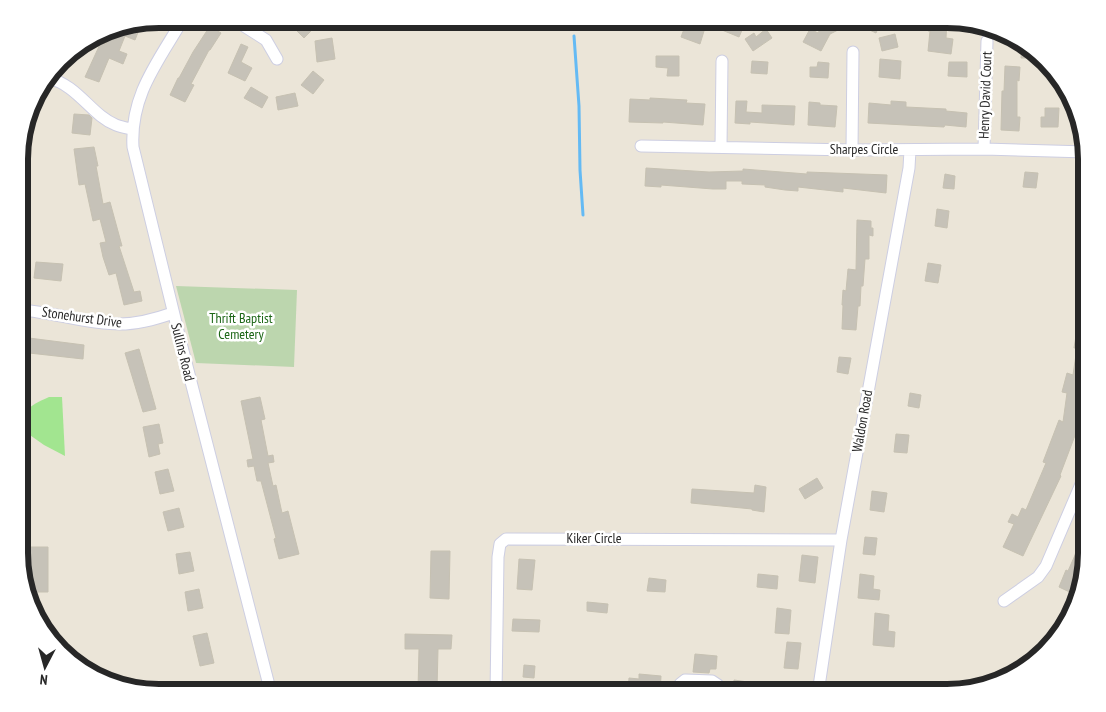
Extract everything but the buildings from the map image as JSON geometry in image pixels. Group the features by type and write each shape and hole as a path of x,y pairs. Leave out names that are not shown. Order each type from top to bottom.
{"street":[{"name":"Sullins Road","path":"178,28 145,84 136,106 132,128 136,163 269,684"},
{"path":"247,28 266,40 277,59"},
{"name":"Henry David Court","path":"984,149 987,41"},
{"path":"852,150 853,52"},
{"path":"722,61 722,147"},
{"path":"54,80 67,86 102,117 117,126 132,128"},
{"name":"Sharpes Circle","path":"641,146 852,150 984,149 1078,152"},
{"name":"Waldon Road","path":"819,684 841,540 909,168 910,150"},
{"name":"Stonehurst Drive","path":"27,311 100,323 120,324 135,323 173,313"},
{"path":"1004,601 1038,578 1046,566 1078,491"},
{"name":"Kiker Circle","path":"496,684 498,557 500,544 506,539 841,540"},
{"path":"680,684 685,680 712,680 717,684"}],"green space":[{"name":"Thrift Baptist Cemetery","path":"176,286 297,290 294,367 196,363"},
{"path":"49,397 62,397 65,456 27,433 27,412 36,403"}],"waterway":[{"path":"574,36 583,215"}]}
